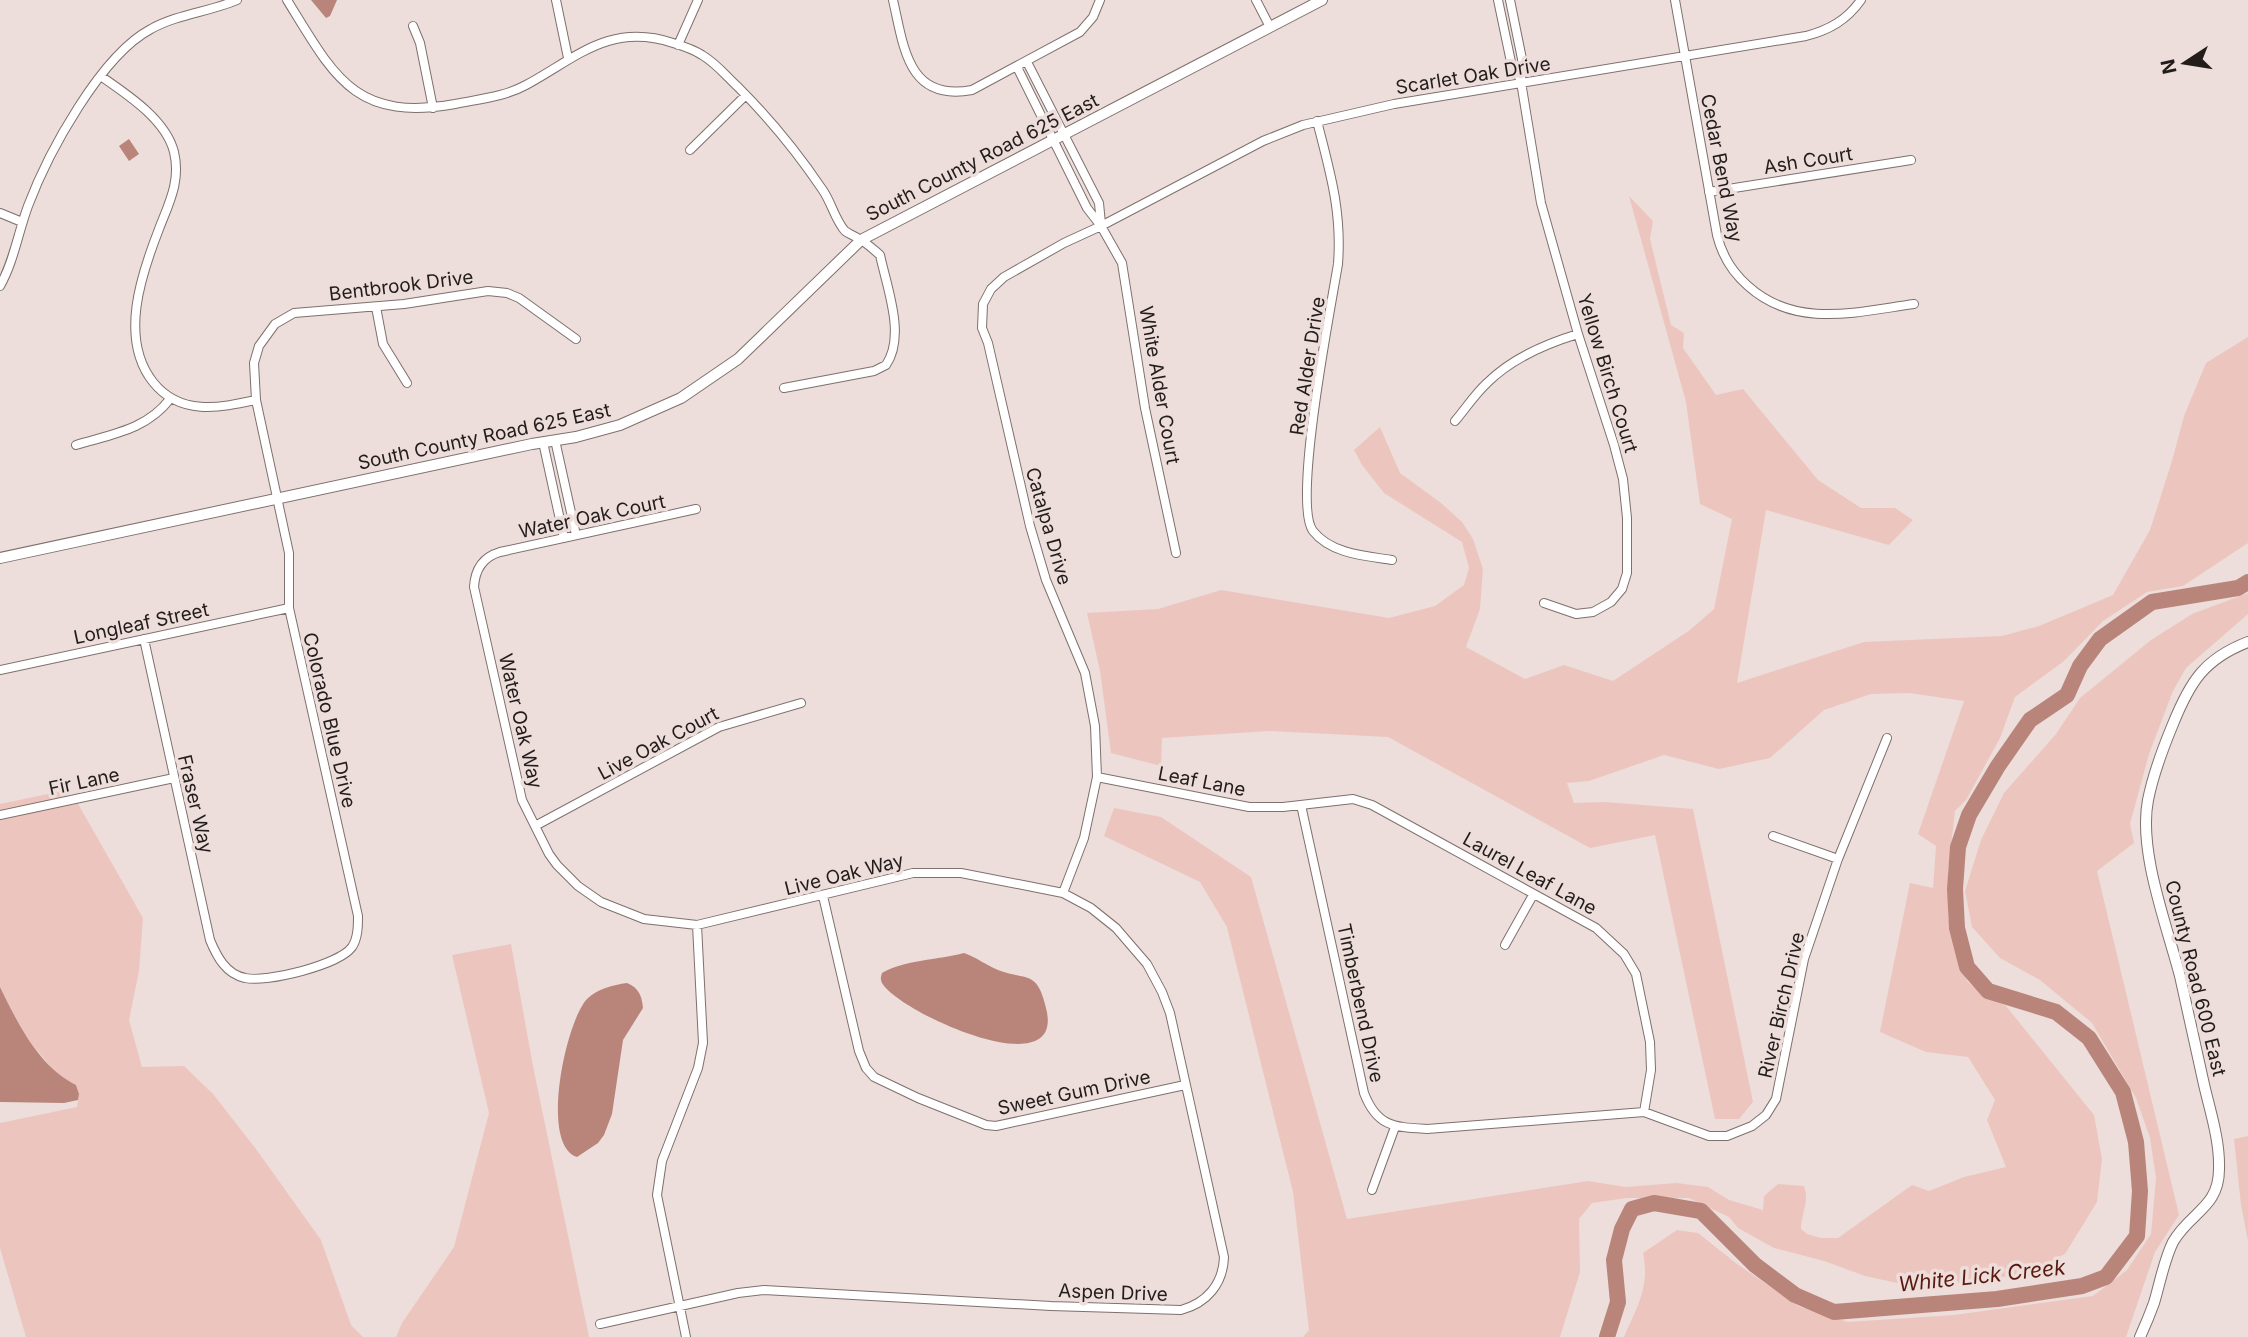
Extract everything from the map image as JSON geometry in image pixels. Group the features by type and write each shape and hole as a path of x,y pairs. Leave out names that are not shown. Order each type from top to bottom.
{"street":[{"path":"0,286 15,253 22,222 54,149 73,117 122,50 152,28 237,0"},
{"path":"287,0 328,66 353,90 393,107 433,108 501,96 593,46 624,37 651,38 678,45 712,62 777,127 803,160 826,194 845,231 880,255 896,341 886,365 874,371 784,388"},
{"path":"556,0 568,58"},
{"path":"678,45 698,0"},
{"path":"893,0 912,69 931,87 948,92 972,90 1080,32 1093,17 1100,0"},
{"path":"1256,0 1270,27"},
{"name":"South County Road 625 East","path":"0,558 555,440 620,425 661,408 699,388 738,359 861,240 1322,0"},
{"name":"Yellow Birch Court","path":"1498,0 1511,62 1521,82"},
{"name":"Yellow Birch Court","path":"1510,0 1522,59 1521,82 1541,203 1623,480 1628,518 1627,573 1617,595 1606,606 1593,612 1569,613 1544,603"},
{"name":"Cedar Bend Way","path":"1675,0 1717,236 1724,257 1744,282 1768,300 1796,312 1825,315 1914,304"},
{"name":"Scarlet Oak Drive","path":"1101,226 1263,141 1317,121 1394,104 1820,33 1839,23 1861,0"},
{"path":"413,26 420,43 433,108"},
{"name":"White Alder Court","path":"1027,62 1099,203 1101,226"},
{"name":"White Alder Court","path":"1017,67 1087,208 1101,226 1122,263 1145,408 1176,553"},
{"path":"102,77 161,124 174,153 176,174 173,194 146,270 134,336 143,368 155,385 170,399 188,406 209,408 256,400"},
{"path":"690,150 746,95"},
{"name":"Red Alder Drive","path":"1317,121 1336,194 1340,233 1338,264 1308,467 1307,519 1313,531 1331,546 1392,560"},
{"name":"Ash Court","path":"1709,192 1911,160"},
{"path":"0,213 22,222"},
{"name":"Catalpa Drive","path":"1063,893 1084,838 1097,777 1095,726 1085,673 1046,580 1033,537 981,320 986,296 1003,277 1101,226"},
{"name":"Bentbrook Drive","path":"278,497 256,400 254,363 263,338 275,324 290,314 305,310 376,307 428,301 476,291 499,292 519,298 576,339"},
{"path":"376,307 383,344 407,383"},
{"path":"1455,421 1488,382 1521,357 1543,344 1578,334"},
{"path":"76,445 139,425 156,415 170,399"},
{"path":"555,440 576,535"},
{"path":"543,442 564,538"},
{"name":"Colorado Blue Drive","path":"230,971 245,978 263,979 324,966 339,959 352,948 357,933 358,916 289,608 289,553 278,497"},
{"name":"Water Oak Court","path":"494,554 696,509"},
{"name":"Water Oak Way","path":"494,554 481,564 474,587 522,800 548,854 578,886 601,902 644,919 697,925"},
{"name":"Longleaf Street","path":"0,670 289,608"},
{"name":"Fraser Way","path":"144,639 211,940 218,958 230,971"},
{"name":"County Road 600 East","path":"2140,1337 2172,1244 2182,1228 2210,1202 2216,1190 2219,1165 2180,977 2151,868 2146,824 2148,800 2167,739 2185,694 2212,660 2225,651 2248,642"},
{"name":"Live Oak Court","path":"536,826 719,727 802,704"},
{"name":"River Birch Drive","path":"1644,1112 1709,1136 1744,1131 1766,1115 1776,1099 1804,958 1838,859 1887,738"},
{"name":"Leaf Lane","path":"1097,777 1249,807 1301,805"},
{"name":"Fir Lane","path":"0,815 174,778"},
{"name":"Laurel Leaf Lane","path":"1301,805 1353,799 1372,804 1596,928 1624,954 1636,974 1650,1042 1651,1070 1644,1112"},
{"name":"Timberbend Drive","path":"1301,805 1364,1093 1379,1118 1395,1127"},
{"path":"1773,836 1838,859"},
{"name":"Live Oak Way","path":"697,925 898,876 929,872 961,873 1063,893"},
{"name":"Aspen Drive","path":"600,1324 738,1293 764,1290 1171,1311 1189,1308 1204,1300 1215,1288 1222,1273 1224,1257 1170,1013 1147,964 1127,939 1104,917 1063,893"},
{"path":"1505,945 1533,895"},
{"name":"Sweet Gum Drive","path":"823,896 859,1051 866,1068 874,1077 975,1121 996,1126 1185,1085"},
{"path":"686,1337 657,1203 657,1183 662,1161 701,1055 704,1030 697,925"},
{"path":"1373,1190 1395,1127 1427,1129 1644,1112"}],"shaded area":[{"path":"311,0 337,0 330,16 326,18"},
{"path":"129,139 139,154 129,161 119,146"},
{"path":"1629,196 1653,221 1650,239 1671,325 1684,333 1683,348 1716,395 1743,389 1818,480 1861,508 1895,508 1913,520 1889,545 1766,510 1737,683 1864,642 2002,636 2039,626 2113,595 2150,530 2184,416 2206,363 2248,337 2248,543 2183,586 2147,592 2103,621 2064,661 2015,697 2000,738 1966,800 1955,811 1948,871 1948,917 1967,981 1983,995 2006,1006 2094,1115 2102,1159 2097,1202 2065,1254 2026,1274 1920,1288 1865,1276 1824,1261 1774,1248 1738,1228 1729,1217 1689,1198 1627,1198 1592,1203 1579,1219 1580,1272 1560,1337 1303,1337 1309,1330 1293,1192 1227,927 1200,882 1104,836 1114,808 1161,817 1251,877 1347,1219 1588,1181 1626,1187 1676,1183 1708,1187 1729,1200 1763,1210 1764,1196 1778,1184 1804,1186 1806,1202 1801,1229 1821,1238 1838,1238 1912,1185 1929,1191 1964,1177 2006,1167 1987,1120 1995,1100 1968,1057 1926,1052 1880,1032 1910,883 1933,888 1936,846 1918,834 1964,701 1909,693 1871,694 1824,710 1770,758 1719,769 1664,755 1589,781 1567,783 1574,803 1605,802 1693,809 1753,1102 1739,1119 1715,1119 1655,835 1590,848 1388,737 1269,731 1162,738 1161,766 1111,753 1100,671 1087,613 1158,609 1221,590 1389,618 1435,606 1464,585 1469,568 1462,542 1384,493 1354,450 1380,427 1400,473 1441,503 1462,522 1473,539 1483,569 1480,609 1466,647 1525,679 1564,665 1613,681 1690,630 1714,609 1732,519 1700,504 1686,402"},
{"path":"2248,593 2248,614 2186,668 2173,691 2149,754 2130,824 2134,843 2097,871 2179,1215 2155,1252 2126,1337 1624,1337 1643,1287 1643,1253 1677,1230 1698,1233 1798,1306 1848,1322 1954,1315 2093,1296 2127,1270 2151,1234 2156,1178 2150,1138 2136,1098 2092,1023 2040,980 2000,958 1972,927 1965,891 1981,840 2004,793 2056,734 2080,698 2151,640 2192,614"},
{"path":"62,791 77,802 143,918 139,971 129,1020 142,1067 184,1066 213,1094 321,1240 351,1325 363,1337 26,1337 0,1248 0,1123 77,1107 79,1094 76,1085 58,1076 31,1043 19,1026 0,987 0,804"},
{"path":"511,944 533,1066 589,1337 396,1337 402,1323 454,1247 489,1113 452,955"},
{"path":"964,953 998,970 1035,982 1046,1008 1046,1031 1031,1042 1008,1043 978,1037 917,1011 895,996 881,981 882,973 900,965"},
{"path":"627,983 639,993 643,1008 623,1040 612,1114 604,1135 598,1143 577,1157 566,1148 560,1130 558,1108 560,1082 571,1031 587,999 606,988"},
{"path":"0,987 22,1029 40,1055 63,1077 76,1085 78,1100 64,1103 0,1102"},
{"path":"2248,1136 2248,1241 2234,1139"}],"waterway":[{"name":"White Lick Creek","path":"1607,1337 1618,1302 1614,1260 1622,1229 1632,1209 1654,1203 1701,1211 1755,1265 1795,1295 1834,1312 1997,1299 2082,1286 2106,1277 2137,1236 2140,1191 2136,1142 2123,1092 2089,1038 2056,1012 1988,991 1967,967 1957,928 1955,889 1958,847 1969,815 1998,766 2030,720 2067,695 2080,666 2100,639 2152,602 2238,588 2248,582"}]}
